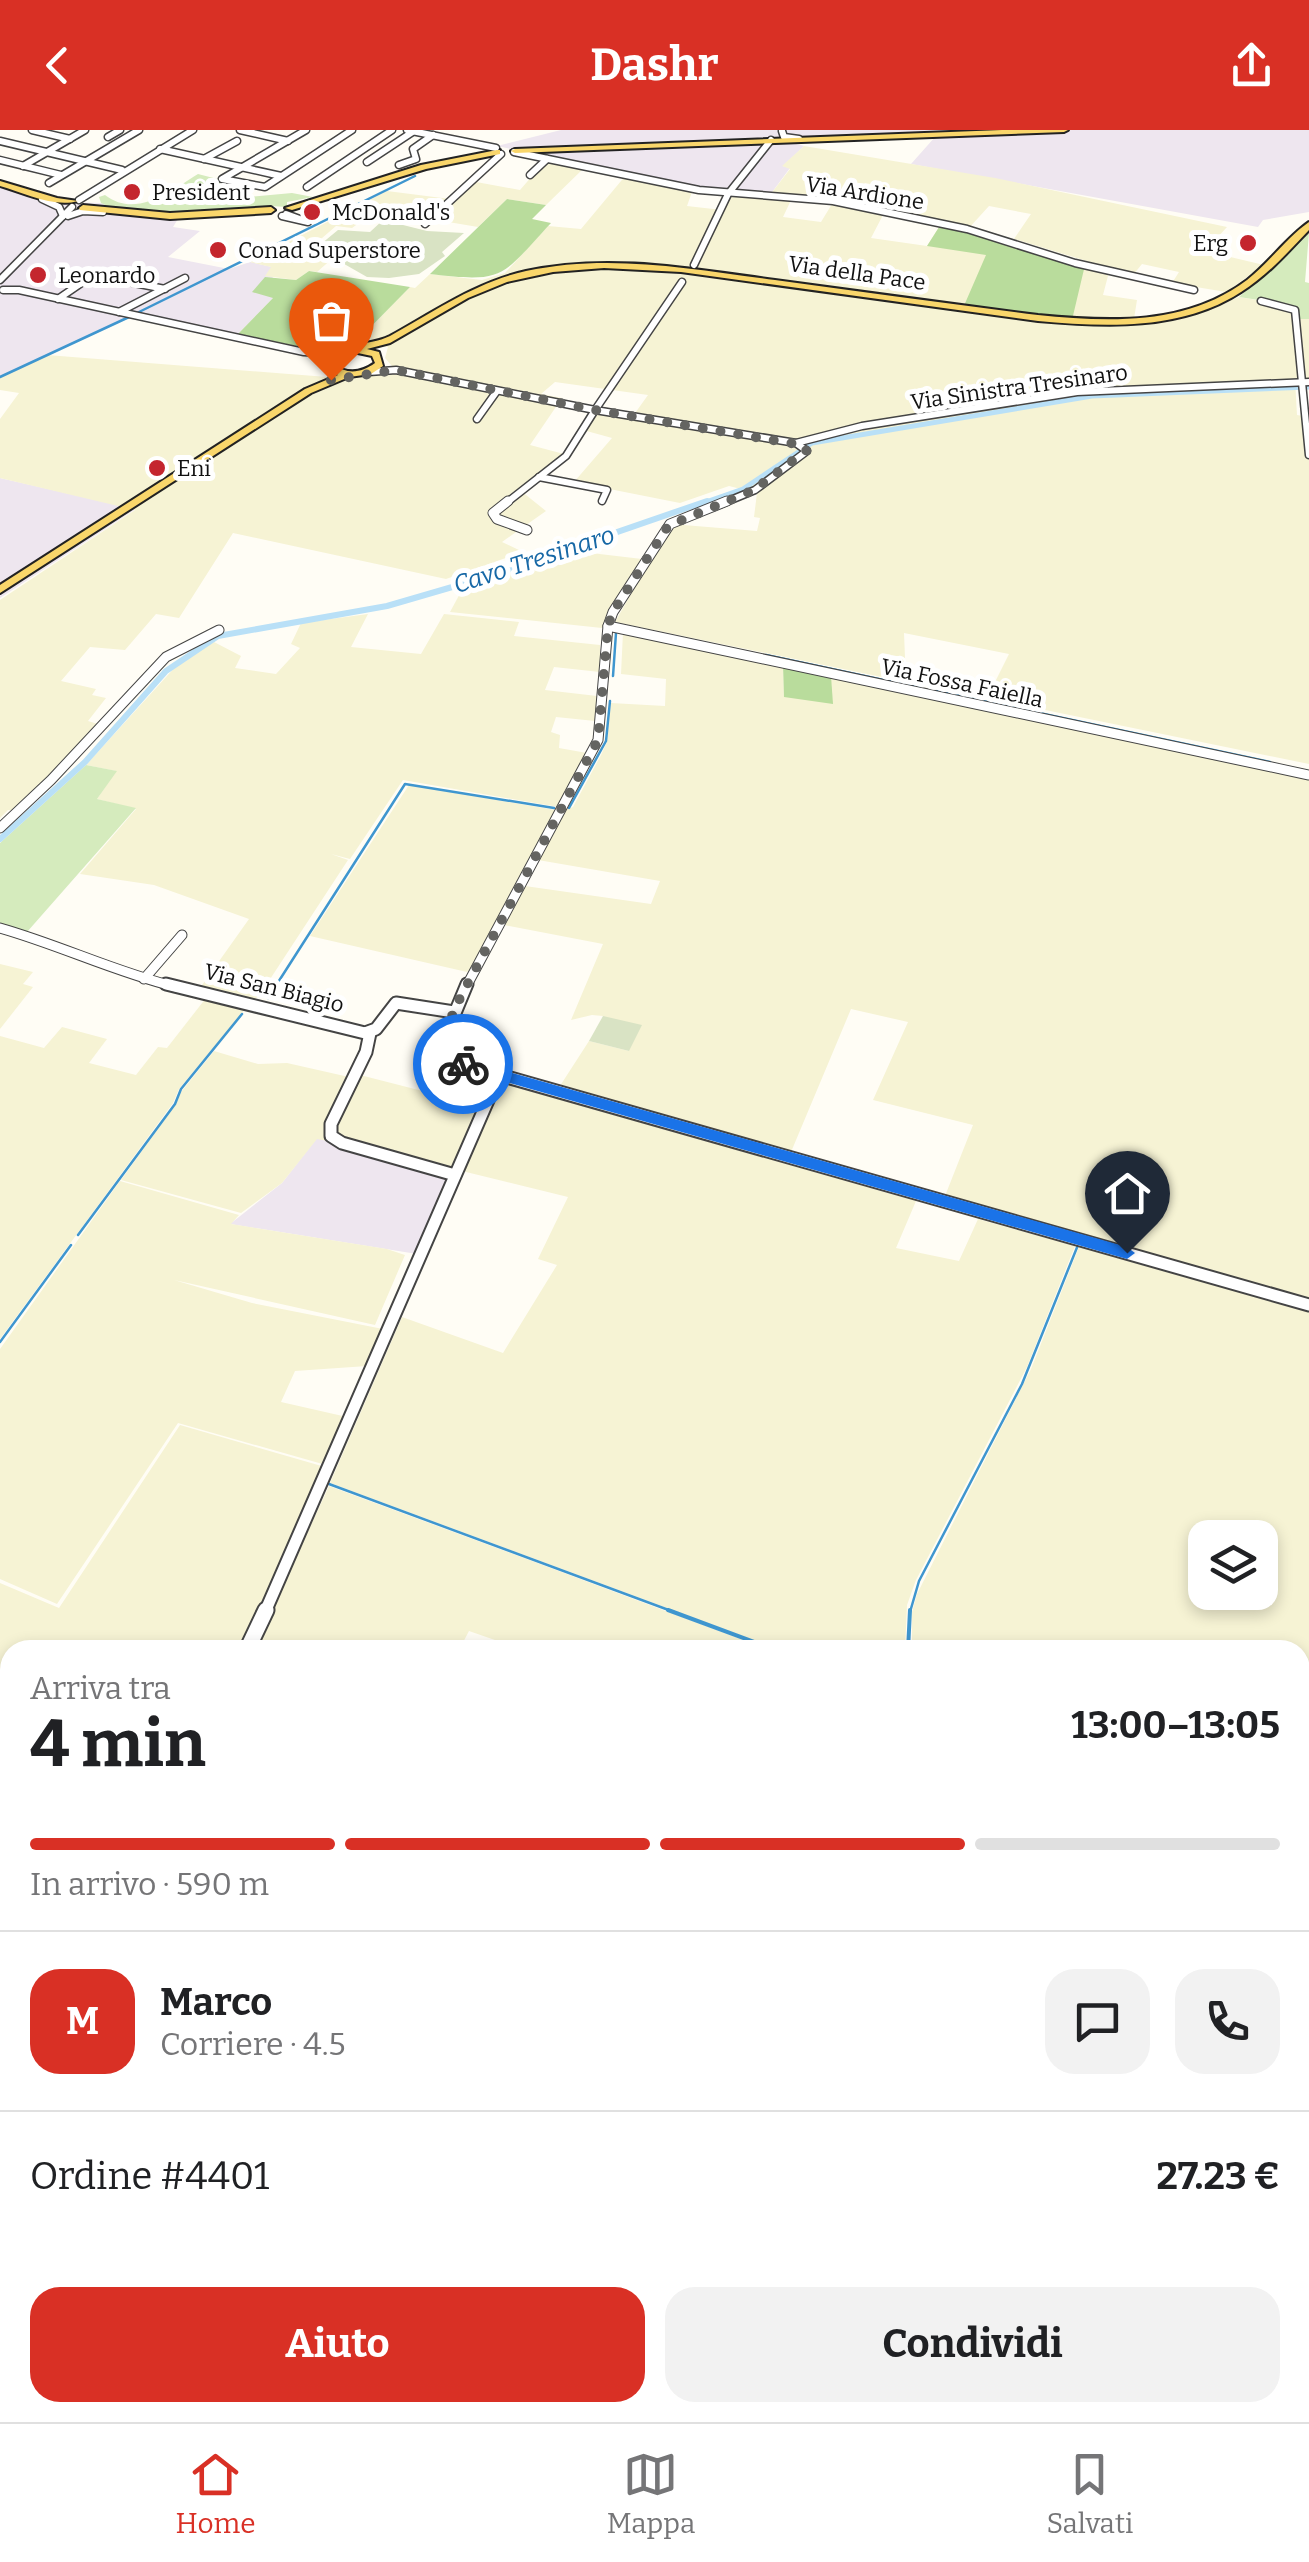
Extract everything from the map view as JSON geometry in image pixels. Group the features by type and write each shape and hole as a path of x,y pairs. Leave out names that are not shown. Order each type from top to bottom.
{"main road":[{"path":"30,193 113,213 286,210 470,154 547,154 759,141 778,136 799,140 1064,130"},
{"path":"424,168 504,153"},
{"path":"0,184 77,207 142,214"},
{"name":"Via della Pace","path":"336,354 386,341 484,285 545,270 597,265 689,270 1064,321 1144,320 1190,312 1230,295 1259,274 1309,225"},
{"path":"308,392 348,374 369,372 380,359 386,341"},
{"path":"357,350 380,359"},
{"path":"0,590 308,392 326,378 328,365 336,354"},
{"path":"328,365 348,374"}],"street":[{"path":"32,130 70,139"},
{"path":"24,166 85,130"},
{"path":"108,137 120,130"},
{"path":"49,182 138,130"},
{"path":"180,130 191,131"},
{"path":"240,130 288,141"},
{"path":"306,130 222,179 262,188 352,130"},
{"path":"307,187 392,130"},
{"path":"191,131 125,166 96,188 4,284 304,352 336,354"},
{"path":"367,162 410,131"},
{"name":"Via Ardione","path":"410,131 504,153 547,154 728,194 833,201 967,228 1074,263 1194,290"},
{"path":"399,165 416,160 412,149 433,135"},
{"path":"694,265 728,194 778,136"},
{"path":"204,160 237,140"},
{"path":"0,141 125,166"},
{"path":"470,154 476,144"},
{"path":"57,147 125,166"},
{"path":"160,149 282,176"},
{"path":"426,224 504,153"},
{"path":"530,175 547,154"},
{"path":"0,160 61,175"},
{"path":"77,207 113,213"},
{"path":"58,298 93,275 165,289"},
{"path":"119,312 185,278"},
{"path":"527,530 497,519 493,513 566,456 682,282"},
{"path":"1261,301 1294,310 1309,455"},
{"path":"304,352 328,365"},
{"path":"380,359 396,370"},
{"path":"369,372 396,370 800,446 806,452 760,487 668,526 608,626 598,740 454,1012 438,1054 498,1075 1309,1305"},
{"name":"Via Sinistra Tresinaro","path":"800,446 862,426 1077,392 1303,385"},
{"path":"477,419 497,391"},
{"path":"539,477 607,490 602,501"},
{"name":"Via Fossa Faiella","path":"608,626 1309,776"},
{"path":"0,828 52,780 166,657 188,642 220,630"},
{"name":"Via San Biagio","path":"0,928 45,942 102,968 370,1033 396,1003 454,1012"},
{"path":"144,979 182,935"},
{"path":"370,1033 366,1052 331,1124 331,1136 342,1143 455,1175"},
{"path":"251,1640 386,1340 498,1075"}],"shaded area":[{"path":"561,130 1309,130 1309,212 1263,220 1258,227 911,164 935,137 789,142 804,146 783,166 790,168 770,195 693,189 497,146"},
{"path":"804,146 995,178 1227,227 1205,251 1264,265 1226,292 1172,283 1179,272 1142,264 1133,275 1014,239 1031,214 989,206 969,228 894,211 910,192 865,183 846,202 793,196 783,217 821,222 832,204 884,213 871,238 927,246 941,224 1109,272 1103,295 1137,300 1133,325 1183,318 1239,297 1281,304 1297,312 1298,341 1302,341 1299,319 1309,319 1309,380 1295,380 1297,415 1309,417 1309,764 987,698 1009,654 904,633 906,682 615,622 671,524 757,531 757,493 729,486 680,503 574,482 612,438 583,430 596,411 633,416 648,395 555,382 541,394 562,398 530,445 564,454 521,491 546,511 502,542 523,552 446,579 233,533 179,618 156,614 125,650 90,647 61,681 96,689 92,695 106,698 88,721 101,725 16,811 8,810 0,818 0,600 135,510 0,478 0,419 19,393 0,390 0,377 47,355 340,378 389,371 392,366 385,358 388,347 373,343 351,347 410,287 415,288 430,274 482,280 505,273 548,226 581,229 626,175 693,189 687,206 722,210 732,196 770,195 790,169 782,166"},
{"path":"547,159 585,167 546,205 507,199 478,227 377,210 352,228 336,226 314,245 342,250 317,272 309,271 296,280 265,276 271,267 250,262 387,191 450,199 471,181 520,190"},
{"path":"0,184 56,202 101,203 181,214 173,227 200,231 168,257 229,269 250,262 272,267 274,297 238,334 136,315 0,377"},
{"path":"0,478 136,509 0,598"},
{"path":"574,551 642,559 602,628 450,612 463,588"},
{"path":"368,614 351,647 421,654 444,614 519,622 514,636 600,645 600,672 554,667 545,690 597,696 595,721 556,717 551,732 560,735 559,748 587,753 558,807 403,780 350,859 331,854 348,860 261,993 253,1001 200,988 249,919 154,885 80,874 136,809 97,799 116,771 86,765 177,665 199,649 214,642 241,656 235,668 276,674 300,648 291,644 301,623"},
{"path":"623,632 783,666 784,697 831,676 1309,779 1309,1640 912,1640 912,1612 917,1594 1031,1369 1079,1247 1188,1278 1204,1269 945,1196 973,1125 873,1100 908,1022 851,1009 791,1152 558,1089 589,1041 629,1051 603,1016 571,1020 603,944 504,925 525,886 651,904 660,881 538,860 601,755 607,742 611,703 665,706 666,679 621,674"},
{"path":"409,785 556,810 474,966 467,972 310,936"},
{"path":"0,964 33,972 23,984 33,987 0,1029"},
{"path":"206,998 247,1007 179,1089 173,1103 0,1339 0,1036 44,1048 62,1027 107,1039 89,1063 136,1075 158,1047 167,1048"},
{"path":"214,1051 258,1064 287,1063 349,1077 324,1130 328,1141 317,1139 282,1183 241,1213 121,1180"},
{"path":"360,1075 481,1106 453,1167 337,1135 335,1125"},
{"path":"502,1083 916,1201 896,1248 959,1261 978,1219 1075,1246 1027,1367 916,1580 907,1605 905,1640 753,1640 330,1483 402,1317 503,1353 557,1265 538,1259 568,1197 462,1171"},
{"path":"317,1138 448,1177 417,1254 230,1224 282,1183"},
{"path":"120,1181 239,1215 231,1224 405,1255 375,1325 174,1280 252,1303 383,1329 367,1366 295,1371 281,1402 347,1417 326,1465 178,1423 57,1604 0,1579 0,1349"},
{"path":"180,1425 325,1467 246,1640 0,1640 0,1583 59,1608"},
{"path":"329,1486 743,1640 495,1640 469,1631 464,1640 258,1640"}],"green space":[{"path":"198,174 225,181 212,190 248,197 292,193 313,197 287,202 287,207 161,215 118,209 101,203 99,197 141,203"},
{"path":"507,199 546,205 532,219 551,223 522,255 488,276 430,274"},
{"path":"383,220 427,231 464,233 442,252 445,256 419,274 389,278 367,277 339,261 349,249 321,244 338,230 370,232"},
{"path":"941,224 1085,265 1072,320 963,308 986,255 927,246"},
{"path":"1309,233 1305,282 1309,283 1309,319 1299,319 1298,308 1292,305 1239,297"},
{"path":"309,271 410,287 351,347 321,351 238,334 273,298 252,292 265,277 296,280"},
{"path":"783,666 831,676 833,704 784,697"},
{"path":"86,765 117,771 97,799 136,808 27,932 0,925 0,843"},
{"path":"603,1016 642,1025 629,1051 589,1041"}],"waterway":[{"path":"137,313 415,176"},
{"path":"0,377 129,317"},
{"name":"Cavo Tresinaro","path":"700,504 743,489 812,443 1092,396 1309,387"},
{"name":"Cavo Tresinaro","path":"0,839 85,762 166,671 218,636 387,606 490,576 707,501"},
{"path":"613,676 616,633"},
{"path":"766,655 921,688"},
{"path":"936,691 1270,762"},
{"path":"569,808 606,741 610,701"},
{"path":"268,998 405,784 554,808"},
{"path":"78,1235 175,1104 181,1089 242,1014"},
{"path":"0,1342 71,1245"},
{"path":"910,1612 919,1581 1022,1384 1078,1245"},
{"path":"329,1484 674,1612"},
{"path":"668,1610 749,1640"},
{"path":"908,1640 910,1610"}],"way so far":[{"path":"331,380 348,374 396,370 595,410 796,444 807,450 754,490 668,526 613,612 608,626 598,740 460,998 438,1048 442,1057 463,1064"}],"place":[{"name":"President","path":"132,192"},
{"name":"McDonald's","path":"312,212"},
{"name":"Erg","path":"1248,243"},
{"name":"Conad Superstore","path":"218,250"},
{"name":"Leonardo","path":"38,275"},
{"name":"Eni","path":"157,468"}],"route":[{"path":"463,1064 1127,1253"}]}
